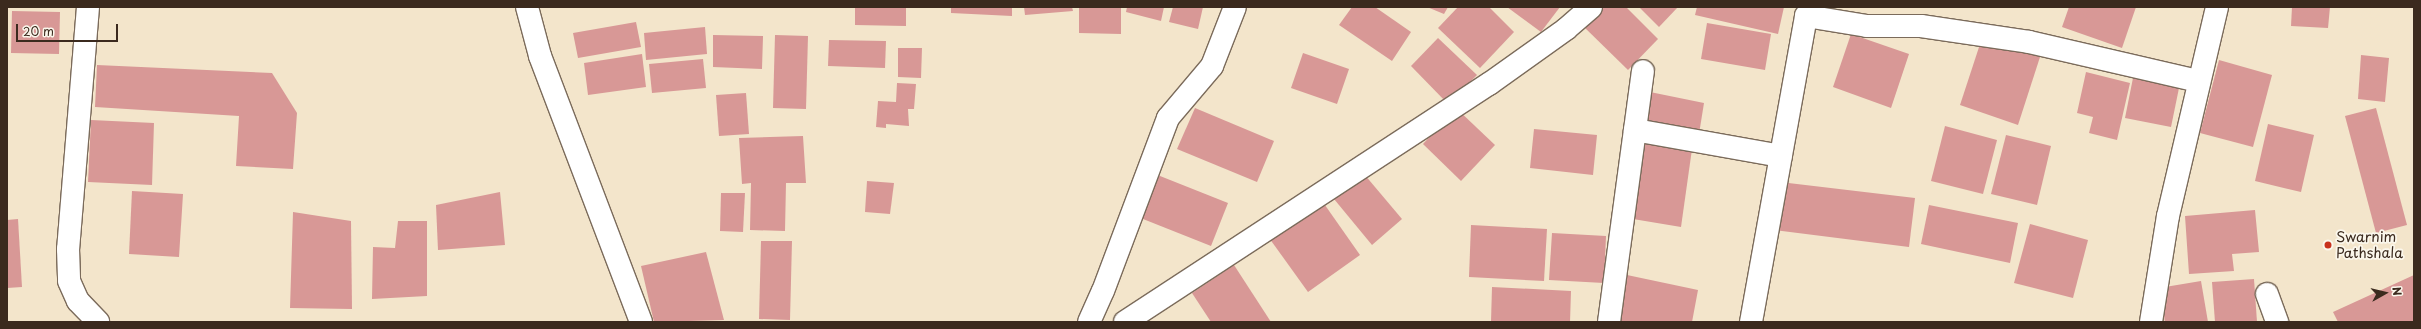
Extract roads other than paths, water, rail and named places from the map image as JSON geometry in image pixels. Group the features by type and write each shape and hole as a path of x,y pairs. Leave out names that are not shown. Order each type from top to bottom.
{"street":[{"path":"88,7 68,250 69,281 78,301 98,322"},
{"path":"527,7 540,56 640,322"},
{"path":"1089,322 1103,291 1168,118 1212,66 1235,7"},
{"path":"1125,322 1489,84 1566,29 1591,7"},
{"path":"2151,322 2168,216 2198,81 2217,7"},
{"path":"1751,322 1806,16 1867,26 1921,26 2030,42 2198,81"},
{"path":"1609,322 1643,71"},
{"path":"1635,130 1781,156"},
{"path":"2267,294 2277,322"}],"place":[{"name":"Swarnim Pathshala","path":"2328,245"}]}
